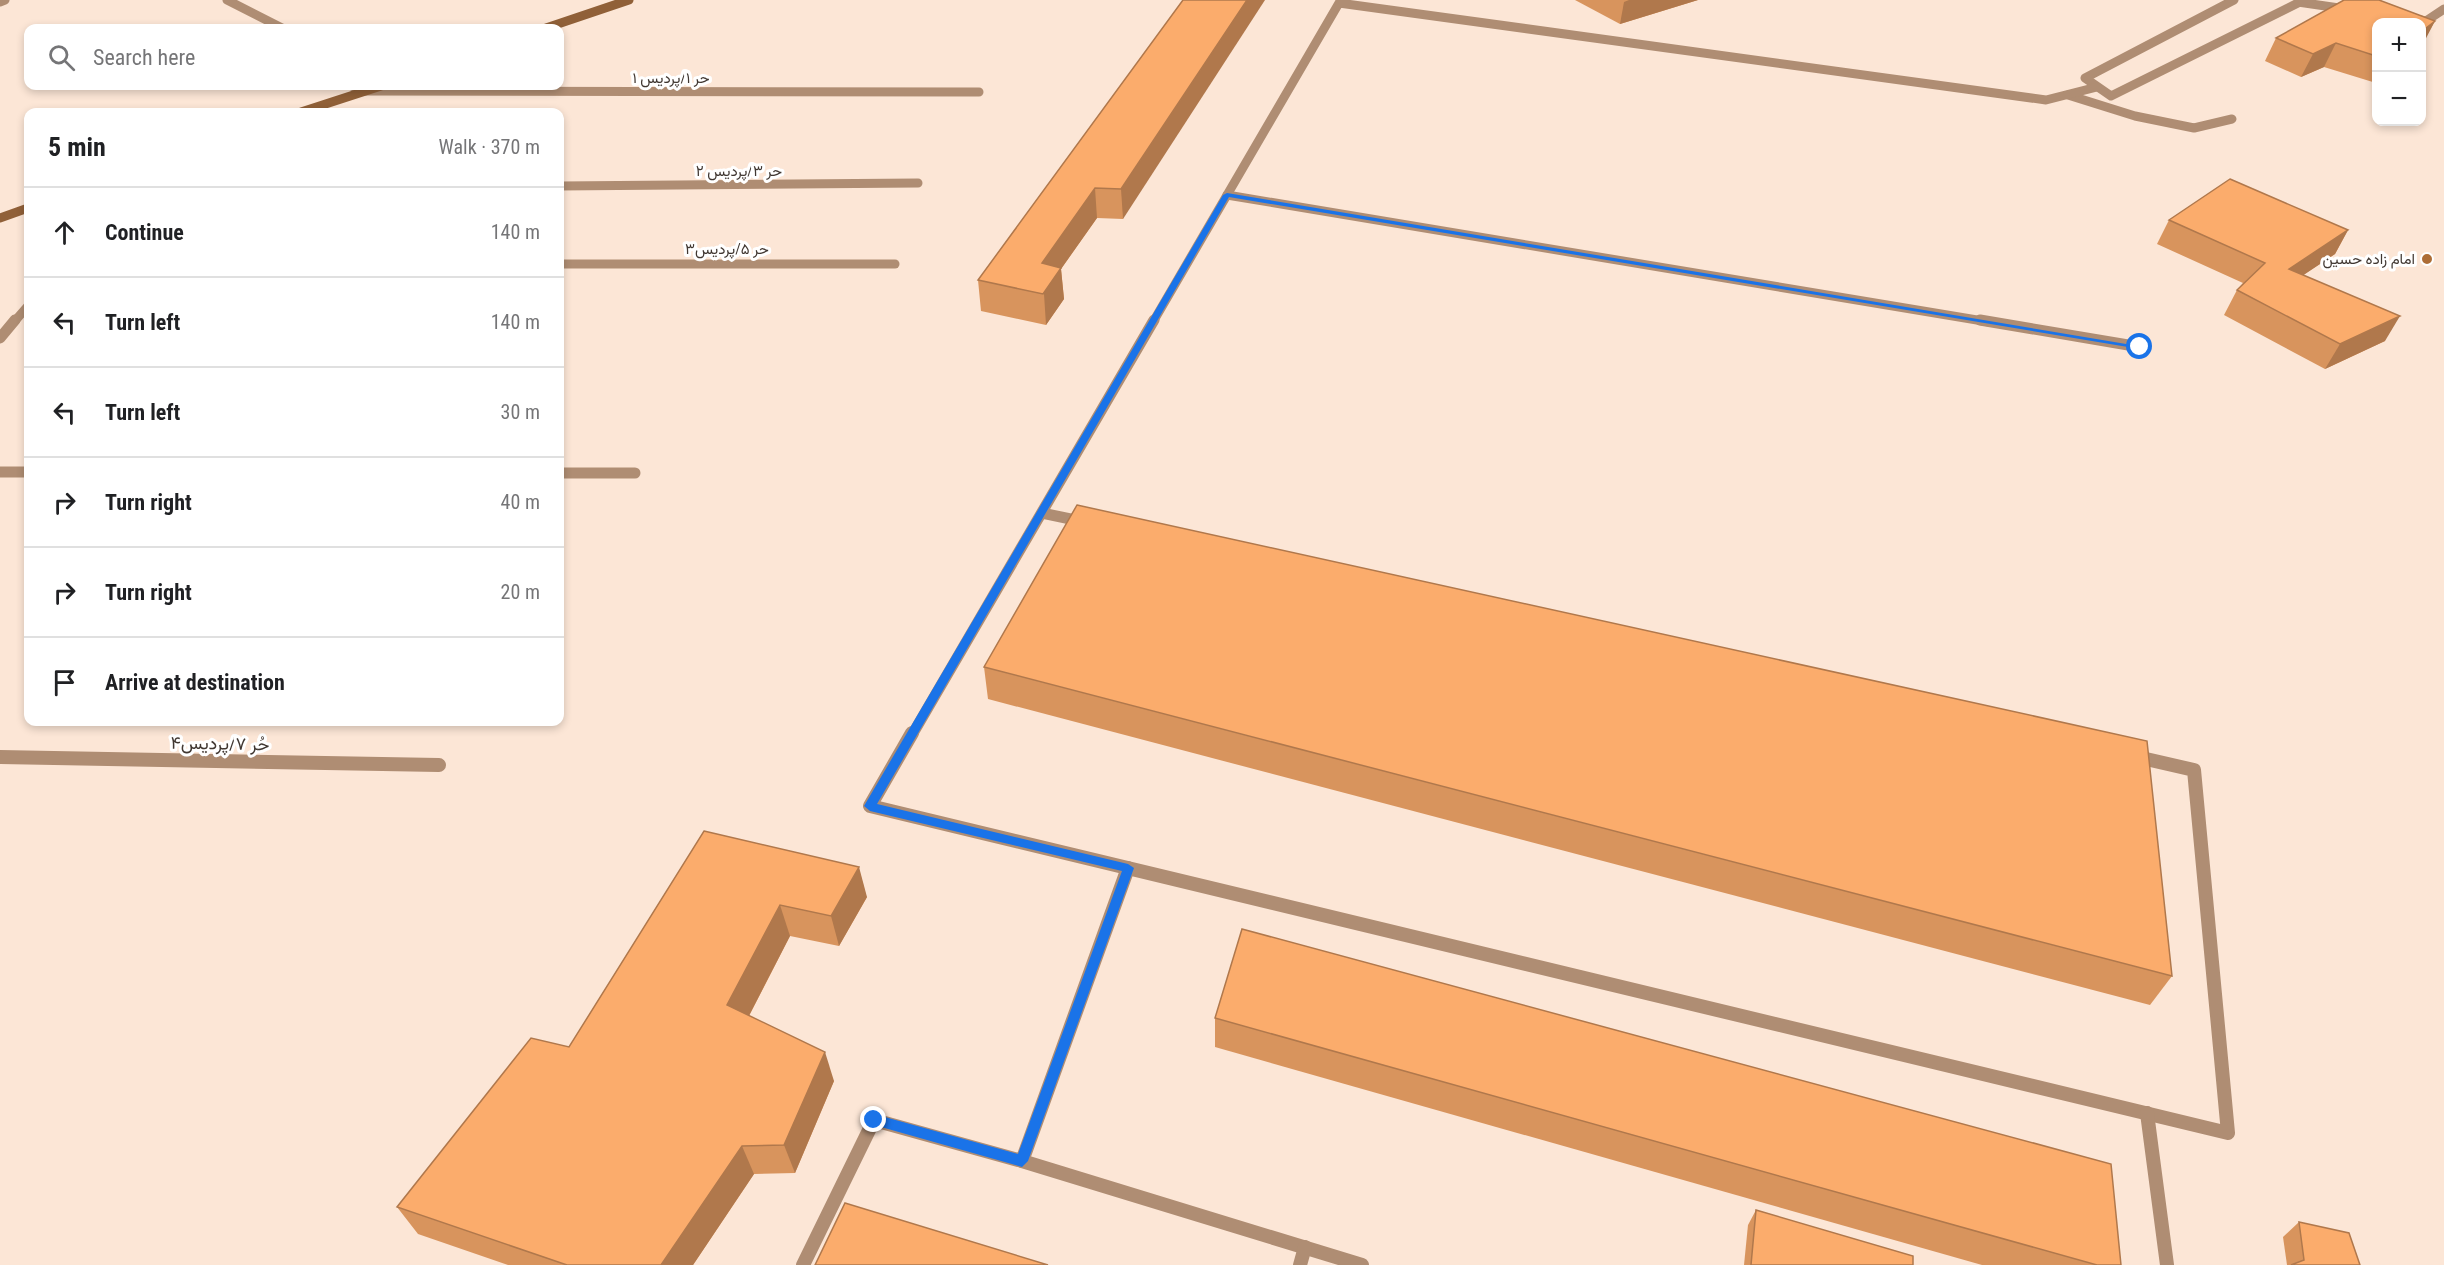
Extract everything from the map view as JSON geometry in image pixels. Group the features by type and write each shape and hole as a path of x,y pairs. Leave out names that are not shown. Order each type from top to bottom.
{"main road":[{"path":"558,24 629,0"},
{"path":"313,108 367,90"},
{"path":"0,218 24,209"}],"street":[{"path":"0,2 5,0"},
{"path":"227,0 274,24"},
{"path":"2234,0 2085,78 2111,96 2298,1 2357,11"},
{"path":"2097,87 2046,100 1344,1 1339,3 870,806 2228,1132 2194,770 2124,754"},
{"path":"2426,21 2444,9"},
{"name":"حر ۱/پردیس ۱","path":"364,91 979,92"},
{"path":"2067,94 2135,116 2194,128 2232,119"},
{"name":"حر ۳/پردیس ۲","path":"564,186 918,183"},
{"path":"1227,195 2140,347"},
{"name":"حر ۵/پردیس۳","path":"564,264 894,264"},
{"path":"0,339 24,311"},
{"path":"0,472 24,472"},
{"path":"564,473 635,473"},
{"path":"1042,513 1100,525"},
{"name":"حُر ۷/پردیس۴","path":"0,757 439,765"},
{"path":"1022,1161 1128,868"},
{"path":"2147,1113 2167,1265"},
{"path":"803,1265 874,1120 1022,1161 1362,1265"},
{"path":"1299,1265 1305,1247"}],"building":[{"path":"1183,0 1247,0 1121,189 1095,188 1042,263 1061,268 1043,294 978,280"},
{"path":"2344,0 2379,0 2435,21 2426,28 2426,18 2372,18 2372,55 2336,43 2313,54 2276,38"},
{"path":"2230,179 2348,230 2289,269 2400,316 2340,344 2237,290 2265,263 2169,220"},
{"path":"1077,505 2147,741 2172,976 984,667"},
{"path":"704,831 859,867 831,916 780,905 727,1005 825,1052 784,1145 742,1146 661,1265 567,1265 397,1207 531,1038 569,1047"},
{"path":"1242,929 2111,1164 2121,1265 2097,1265 1215,1018"},
{"path":"845,1203 1048,1265 815,1265"},
{"path":"1756,1210 1913,1256 1913,1265 1751,1265"},
{"path":"2299,1222 2349,1233 2360,1265 2291,1265 2304,1260"}],"place":[{"name":"امام زاده حسین","path":"2427,259"}],"route":[{"path":"874,1120 1022,1161 1128,868 870,806 1227,195 2140,347"}]}
